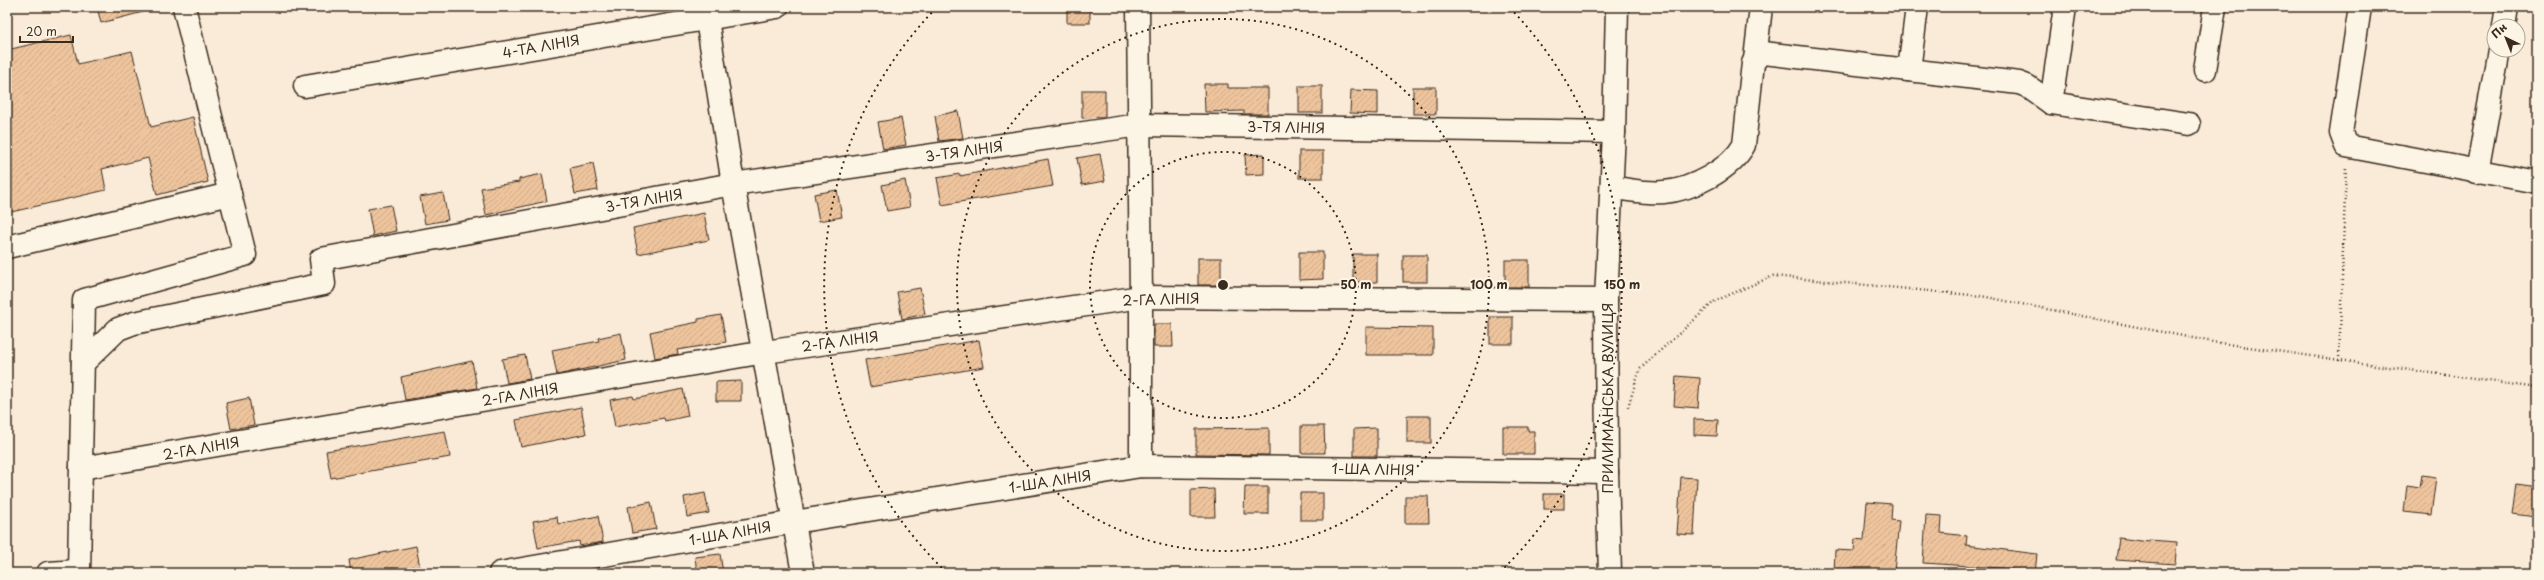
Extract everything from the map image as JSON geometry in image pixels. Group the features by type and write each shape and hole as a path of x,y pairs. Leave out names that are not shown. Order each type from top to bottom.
{"street":[{"path":"48,573 79,572 84,300 245,255 184,7"},
{"name":"4-ТА ЛІНІЯ","path":"305,86 705,12 777,7"},
{"path":"1138,7 1141,297 1140,466"},
{"name":"ПРИЛИМАНСЬКА ВУЛИЦЯ","path":"1610,573 1607,472 1606,300 1612,188 1617,7"},
{"path":"1612,188 1664,192 1670,191 1702,180 1738,155 1744,145 1761,7"},
{"path":"1909,70 1917,7"},
{"path":"2051,103 2065,7"},
{"path":"2205,70 2214,7"},
{"path":"2360,7 2341,133 2346,146 2477,172 2537,182"},
{"path":"2505,18 2507,7"},
{"path":"705,12 803,573"},
{"path":"1755,59 1764,53 2019,83 2028,86 2051,103 2189,124"},
{"path":"2477,172 2498,58"},
{"name":"3-ТЯ ЛІНІЯ","path":"83,363 118,330 134,323 324,284 321,259 734,184 1139,125 1614,132"},
{"path":"7,247 230,194"},
{"name":"2-ГА ЛІНІЯ","path":"81,468 765,352 1141,297 1606,300"},
{"name":"1-ША ЛІНІЯ","path":"500,573 794,522 1140,466 1607,472"}],"path":[{"path":"2339,361 2346,146"},
{"path":"1626,413 1640,369 1715,301 1773,276 1981,296 2213,342 2537,388"}],"building":[{"path":"97,7 142,7 143,12 101,23"},
{"path":"1067,7 1090,7 1090,23 1067,23"},
{"path":"71,35 78,64 132,51 151,127 193,117 208,182 157,195 148,158 102,169 106,190 7,213 7,50"},
{"path":"1204,84 1228,84 1228,88 1268,88 1268,114 1244,114 1244,111 1205,112"},
{"path":"1299,86 1322,86 1322,113 1299,113"},
{"path":"1413,87 1436,87 1436,114 1413,114"},
{"path":"1082,90 1105,90 1105,117 1082,118"},
{"path":"1351,90 1378,91 1378,114 1350,113"},
{"path":"958,111 963,138 939,141 935,116"},
{"path":"901,118 906,145 883,149 878,122"},
{"path":"1299,151 1323,151 1323,178 1299,178"},
{"path":"1100,154 1105,181 1082,185 1077,158"},
{"path":"1264,154 1264,174 1246,175 1245,155"},
{"path":"1048,159 1053,186 942,205 937,178 960,174 960,176"},
{"path":"593,163 598,190 575,194 570,168"},
{"path":"542,174 547,201 486,215 481,188 519,182 519,179"},
{"path":"905,180 910,207 887,211 882,185"},
{"path":"837,190 842,217 819,221 814,194"},
{"path":"443,193 448,220 425,224 420,197"},
{"path":"391,205 396,231 373,236 368,209"},
{"path":"704,213 709,240 638,254 633,228"},
{"path":"1299,252 1323,252 1323,279 1299,280"},
{"path":"1353,254 1377,254 1377,282 1353,282"},
{"path":"1403,255 1427,255 1427,282 1403,282"},
{"path":"1198,258 1221,258 1221,285 1198,285"},
{"path":"1505,260 1529,260 1529,287 1505,287"},
{"path":"920,288 925,314 902,319 897,292"},
{"path":"721,315 726,342 677,350 678,354 655,358 650,332 698,322 698,319"},
{"path":"1490,317 1513,317 1513,344 1490,344"},
{"path":"1154,324 1172,324 1173,347 1154,347"},
{"path":"1366,327 1433,328 1433,355 1366,355"},
{"path":"621,333 626,360 557,375 552,350 599,341 598,338"},
{"path":"979,340 984,367 870,387 865,360"},
{"path":"525,355 530,379 507,383 502,359"},
{"path":"472,361 477,388 405,400 401,377"},
{"path":"1676,376 1700,378 1698,408 1674,406"},
{"path":"741,381 741,401 716,401 716,382"},
{"path":"683,389 688,416 665,421 664,418 615,427 610,400 633,396 634,399"},
{"path":"249,398 254,425 231,429 226,403"},
{"path":"581,407 586,434 521,447 516,420"},
{"path":"1407,416 1431,416 1431,443 1407,443"},
{"path":"1694,419 1718,420 1717,436 1694,435"},
{"path":"1301,426 1324,426 1325,453 1301,453"},
{"path":"1503,427 1528,427 1528,431 1534,431 1534,454 1503,454"},
{"path":"1269,428 1269,455 1196,454 1196,429"},
{"path":"1377,428 1377,456 1354,456 1354,429"},
{"path":"445,431 450,457 331,478 326,451"},
{"path":"2422,475 2436,477 2431,515 2404,512 2407,485 2420,487"},
{"path":"1681,477 1697,478 1694,535 1677,534"},
{"path":"2517,484 2537,487 2535,517 2513,514"},
{"path":"1245,487 1268,487 1268,514 1244,514"},
{"path":"1214,489 1215,517 1191,517 1191,490"},
{"path":"705,493 709,513 687,517 684,497"},
{"path":"1300,493 1323,493 1323,520 1300,520"},
{"path":"1544,494 1564,494 1564,509 1544,509"},
{"path":"1405,496 1428,496 1429,523 1405,523"},
{"path":"651,502 656,529 632,533 628,507"},
{"path":"1867,502 1892,504 1891,520 1899,521 1894,572 1848,568 1848,573 1834,573 1835,550 1854,551 1855,539 1864,540"},
{"path":"1926,515 1942,516 1941,533 1967,536 1966,545 2037,554 2035,573 2001,568 1923,563"},
{"path":"598,516 603,542 580,546 579,541 538,548 533,521 557,517 558,524"},
{"path":"2119,538 2149,542 2149,540 2177,542 2175,564 2116,560"},
{"path":"416,546 421,573 351,573 349,560"},
{"path":"720,554 723,573 697,573 695,557"}]}
